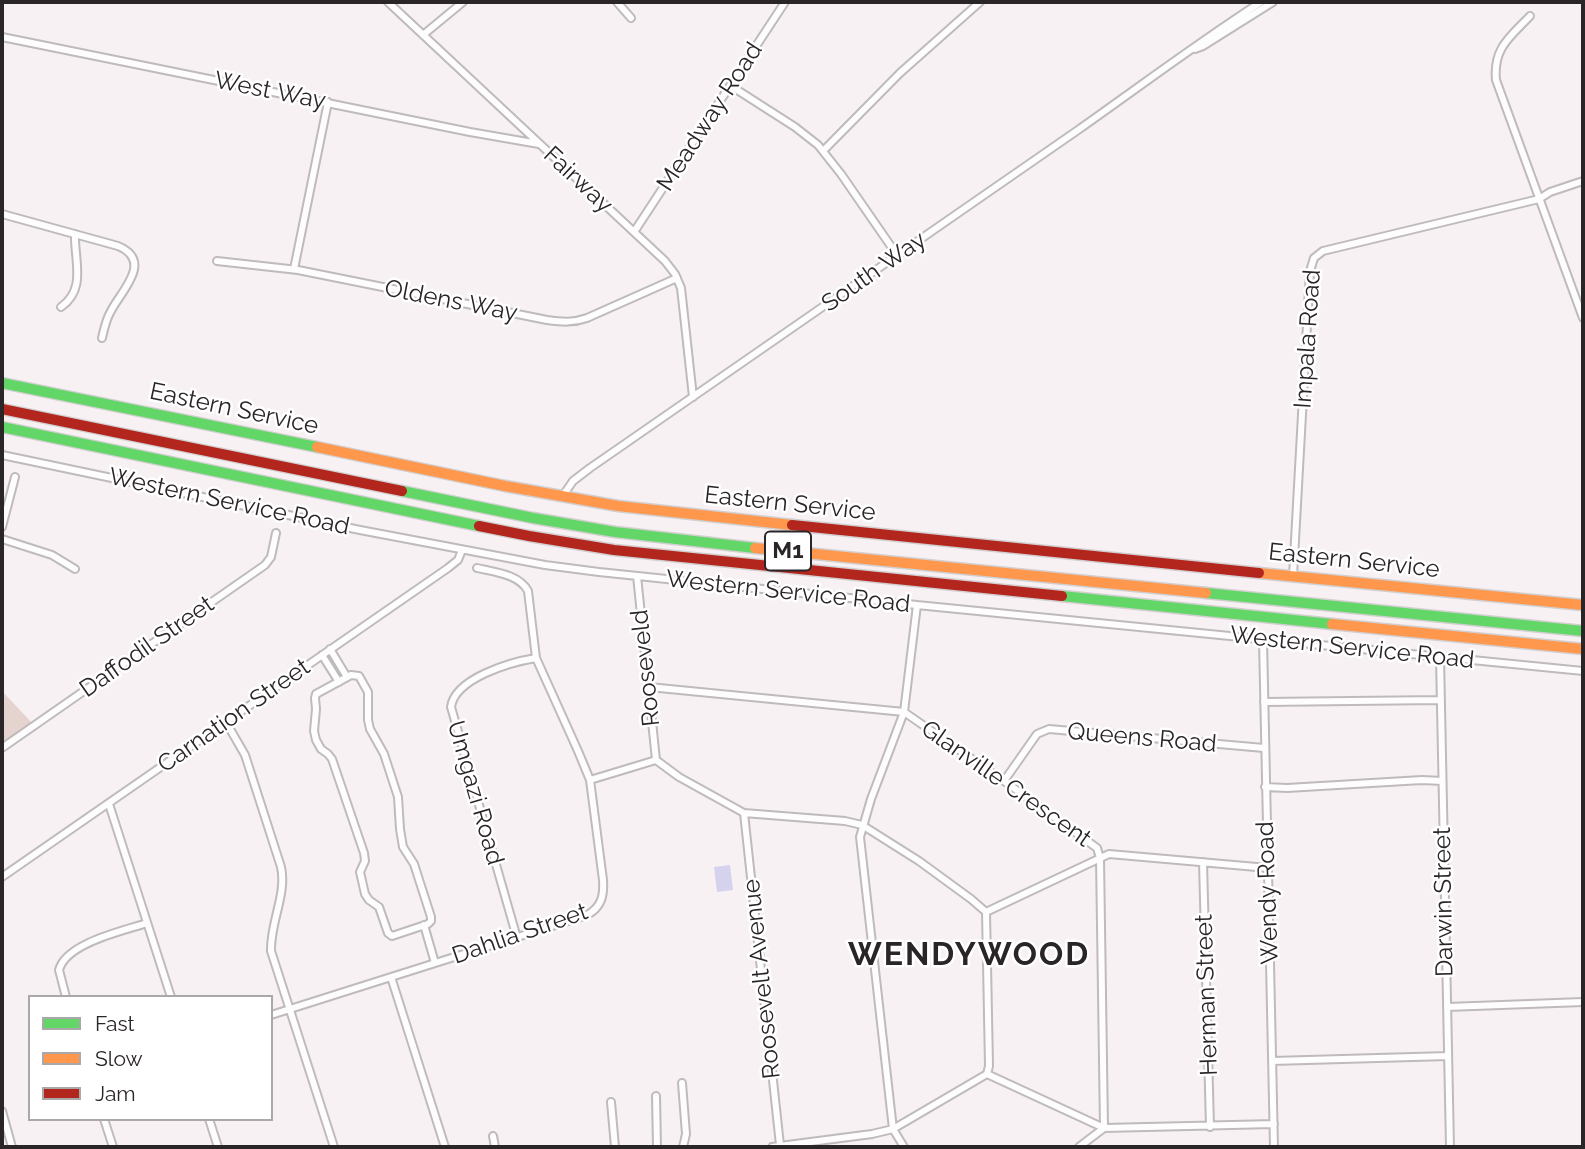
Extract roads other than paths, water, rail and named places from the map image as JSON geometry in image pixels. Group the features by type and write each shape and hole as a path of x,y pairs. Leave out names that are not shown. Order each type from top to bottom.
{"main road":[{"name":"Eastern Service","path":"2,383 562,497 653,511 1583,605"},
{"name":"M1","path":"2,409 533,518 615,531 745,547 1583,631"},
{"name":"M1","path":"2,427 459,523 601,548 744,565 1583,649"}],"street":[{"name":"Fairway","path":"388,2 665,261 677,278 682,295 693,397"},
{"path":"424,35 463,2"},
{"path":"617,2 631,19"},
{"name":"Meadway Road","path":"634,232 785,2"},
{"path":"823,151 900,73 981,2"},
{"name":"South Way","path":"562,497 579,476 772,344 1201,41 1261,2"},
{"name":"South Way","path":"1190,51 1203,46 1273,2"},
{"path":"1530,16 1501,49 1495,63 1496,80 1583,318"},
{"name":"West Way","path":"2,37 539,144"},
{"path":"731,86 811,139 823,151 897,255"},
{"path":"294,269 328,102"},
{"name":"Impala Road","path":"1293,576 1310,271 1314,257 1323,251 1539,199 1550,192 1583,181"},
{"path":"2,214 123,248 130,255 135,265 134,273 110,312 102,338"},
{"path":"61,307 69,302 77,286 75,234"},
{"name":"Oldens Way","path":"217,261 294,269 570,323 677,278"},
{"name":"Western Service Road","path":"2,455 518,561 917,605 1583,671"},
{"path":"2,527 15,477"},
{"name":"Daffodil Street","path":"2,748 265,565 271,556 276,534"},
{"path":"2,540 52,555 75,569"},
{"name":"Carnation Street","path":"2,877 452,565 461,550"},
{"name":"Dahlia Street","path":"273,1014 587,915 601,902 603,880 590,780 536,658 527,587 517,579 477,568"},
{"name":"Rooseveld","path":"637,576 656,760"},
{"path":"904,1147 893,1129 860,837 904,712 917,605"},
{"name":"Wendy Road","path":"1263,639 1275,1147"},
{"path":"330,649 347,677"},
{"path":"322,655 339,682"},
{"name":"Darwin Street","path":"1440,657 1450,1147"},
{"name":"Umgazi Road","path":"517,938 452,707 457,692 475,680 501,666 536,658"},
{"path":"354,674 359,676 368,692 370,729 384,754 400,802 403,847 414,864 431,914 430,922 425,925 391,936 379,907 365,894 360,872 365,861 364,853 332,759 318,744 314,731 315,695 347,677 354,674"},
{"name":"Glanville Crescent","path":"649,687 904,712 1093,845 1100,853 1104,1128"},
{"path":"1264,702 1440,701"},
{"path":"226,722 245,755 281,867 282,883 271,949 334,1147"},
{"name":"Queens Road","path":"1004,780 1037,734 1049,729 1264,748"},
{"path":"590,780 656,760 679,777 744,813 845,821 862,825 919,861 986,912 987,1074 893,1129 772,1147"},
{"path":"1265,787 1442,781"},
{"path":"109,804 170,995"},
{"name":"Roosevelt Avenue","path":"744,813 780,1145"},
{"path":"986,912 1109,854 1268,868"},
{"name":"Herman Street","path":"1203,862 1210,1127"},
{"path":"65,995 59,970 65,958 92,942 147,923"},
{"path":"425,925 435,963"},
{"path":"391,977 445,1147"},
{"path":"1447,1007 1583,1002"},
{"path":"1272,1061 1448,1056"},
{"path":"987,1074 1104,1128 1274,1124"},
{"path":"682,1083 687,1134 683,1147"},
{"path":"656,1096 657,1147"},
{"path":"611,1102 615,1147"},
{"path":"2,1111 12,1147"},
{"path":"105,1121 113,1147"},
{"path":"210,1121 218,1147"},
{"path":"1079,1147 1104,1128"},
{"path":"493,1136 495,1147"}],"district":[{"name":"WENDYWOOD","path":"969,955"}]}
